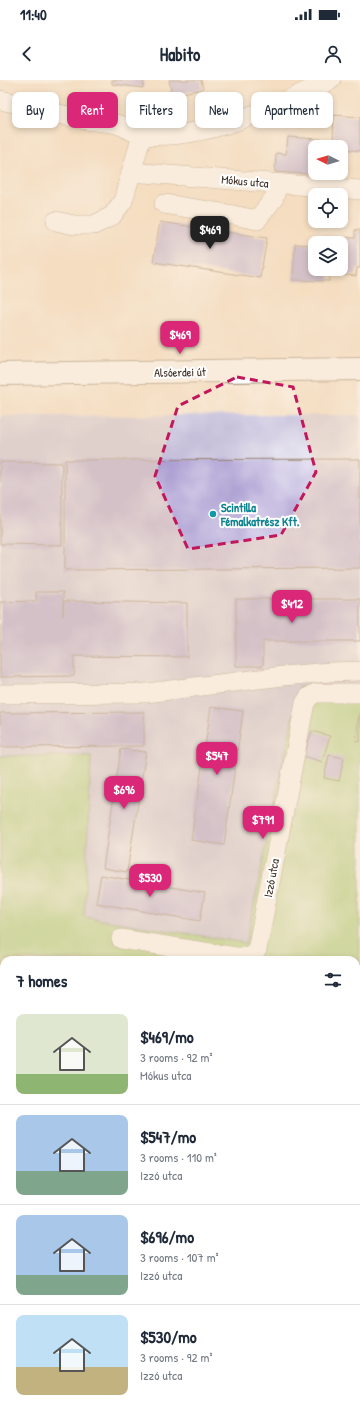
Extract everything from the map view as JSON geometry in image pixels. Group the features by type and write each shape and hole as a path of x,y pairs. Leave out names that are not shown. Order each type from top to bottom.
{"main road":[{"name":"Alsóerdei út","path":"0,374 360,370"}],"street":[{"path":"0,100 87,120 115,123 142,135 171,135 198,131 237,120 331,80"},
{"path":"56,221 74,225 94,225 112,216 123,201 142,135"},
{"name":"Mókus utca","path":"131,172 360,190"},
{"path":"164,204 257,220 274,198 278,184"},
{"path":"0,694 146,692 283,676 360,671"},
{"name":"Izzó utca","path":"249,956 257,950 305,704 309,697 316,693 360,693"},
{"name":"Izzó utca","path":"121,939 230,956"}],"highlighted area":[{"path":"237,377 293,387 316,472 281,535 188,549 155,476 178,406"}],"shaded area":[{"path":"360,415 360,689 299,687 246,944 84,917 91,756 0,756 0,416"}],"green space":[{"path":"299,687 360,689 360,956 0,956 0,756 91,756 84,917 246,943"}],"building":[{"path":"112,80 144,80 143,88 112,84"},
{"path":"169,80 201,80 203,89 187,92 171,92"},
{"path":"334,115 360,117 360,151 348,150 348,140 333,140"},
{"path":"288,137 333,140 308,140 308,174 275,172 276,153 286,154"},
{"path":"160,222 267,238 260,278 153,262"},
{"path":"355,230 360,230 360,268 357,268 356,276 348,275 348,238 355,238"},
{"path":"295,244 308,245 308,276 329,276 329,281 293,280"},
{"name":"Scintilla Fémalkatrész Kft.","path":"360,459 360,568 65,570 65,460"},
{"path":"0,462 62,463 62,545 0,544"},
{"path":"36,592 63,592 63,616 64,601 187,603 187,657 74,656 74,676 0,677 0,602 36,601"},
{"path":"236,599 360,599 360,641 263,641 263,666 236,666"},
{"path":"211,707 243,711 224,845 191,840"},
{"path":"144,712 144,746 0,747 0,713"},
{"path":"360,713 360,742 356,741"},
{"path":"312,731 330,736 322,762 304,756"},
{"path":"121,749 146,752 127,872 103,868"},
{"path":"329,755 344,758 339,781 324,778"},
{"path":"101,875 205,893 200,921 96,903"}],"place":[{"name":"Scintilla Fémalkatrész Kft.","path":"213,514"}]}
